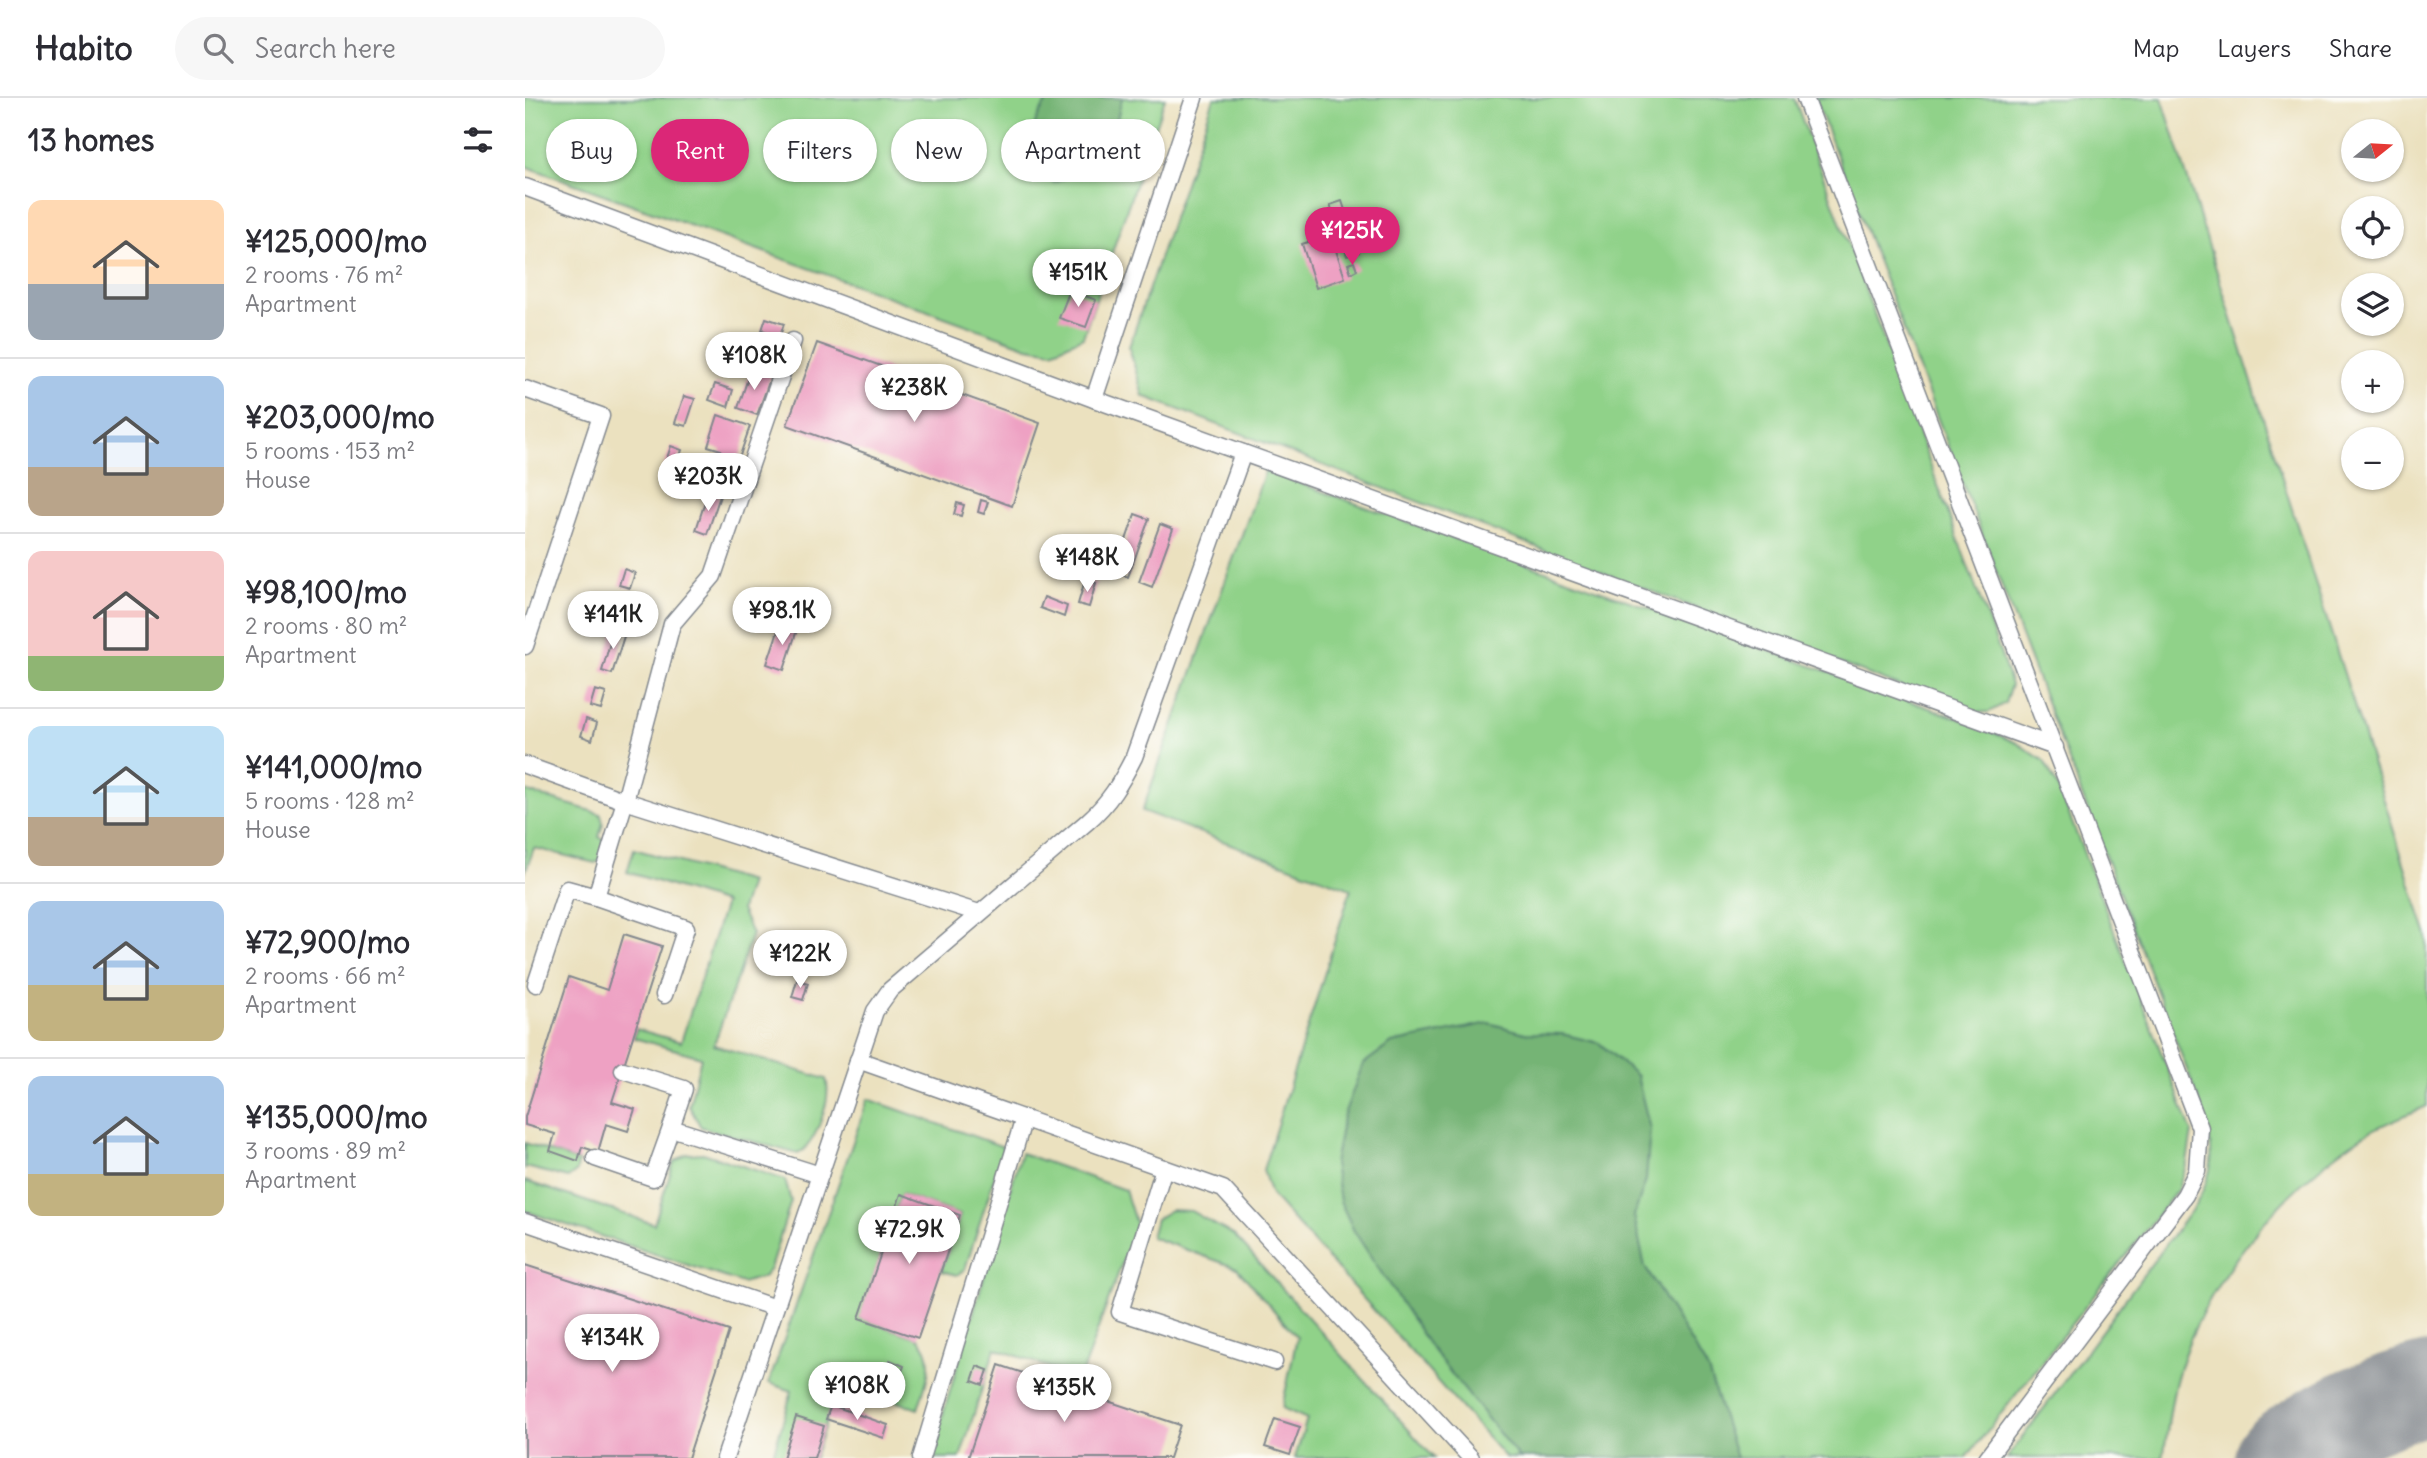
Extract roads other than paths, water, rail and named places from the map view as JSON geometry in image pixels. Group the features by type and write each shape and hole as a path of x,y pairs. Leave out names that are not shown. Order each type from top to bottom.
{"lane":[{"path":"1094,399 1194,98"},
{"path":"1805,98 2200,1128 2197,1171 2185,1195 1987,1458"},
{"path":"525,187 1094,399 2055,747"},
{"path":"596,897 625,801 672,624 713,576 793,341"},
{"path":"525,389 601,416 525,646"},
{"path":"725,1458 875,1010 890,990 1097,813 1118,788 1134,757 1243,453"},
{"path":"525,765 625,801 979,913"},
{"path":"536,984 567,889 686,928 664,995"},
{"path":"858,1060 1223,1189 1471,1458"},
{"path":"595,1158 653,1178 684,1089 623,1070"},
{"path":"921,1458 1024,1118"},
{"path":"671,1128 820,1175"},
{"path":"1164,1168 1120,1312 1274,1362"},
{"path":"525,1222 775,1308"}]}
